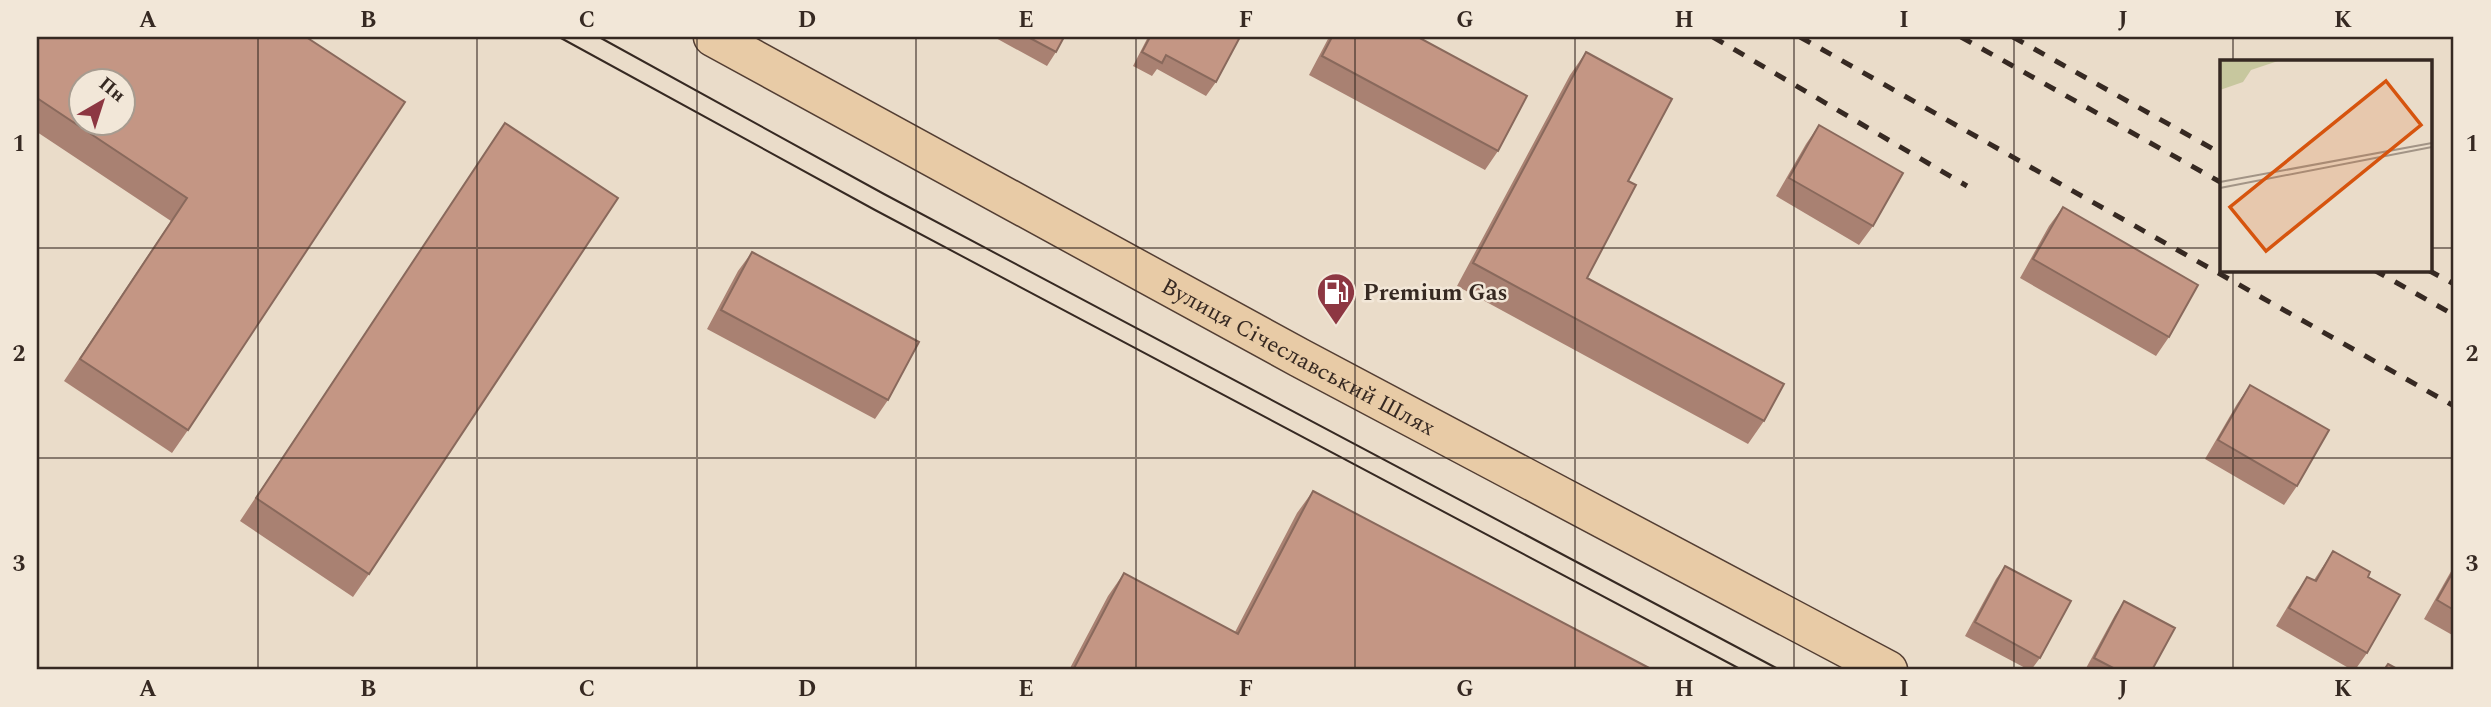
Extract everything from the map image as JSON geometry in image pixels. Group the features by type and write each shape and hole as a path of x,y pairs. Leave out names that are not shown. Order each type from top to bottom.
{"main road":[{"name":"Вулиця Січеславський Шлях","path":"713,37 1300,358 1888,670"}],"building":[{"path":"37,37 306,37 405,102 188,430 80,359 187,198 94,136 136,136 136,66 66,66 66,117 37,98"},
{"path":"1028,37 1064,37 1056,52"},
{"path":"1150,37 1240,37 1216,82 1166,55 1162,63 1142,52"},
{"path":"1332,37 1418,37 1527,96 1498,151 1322,56"},
{"path":"1586,52 1672,99 1628,181 1636,185 1587,278 1784,384 1764,421 1473,263"},
{"path":"505,123 618,198 369,574 256,498"},
{"path":"1819,125 1903,173 1873,226 1789,178"},
{"path":"2063,207 2198,285 2169,337 2033,259"},
{"path":"752,252 919,342 888,400 721,310"},
{"path":"2250,385 2329,430 2297,486 2218,440"},
{"path":"1313,491 1653,670 1073,670 1124,573 1238,634"},
{"path":"2333,551 2370,572 2368,577 2400,595 2367,653 2289,608 2307,577 2316,581"},
{"path":"2005,566 2071,601 2040,658 1975,622"},
{"path":"2454,570 2454,610 2437,600"},
{"path":"2124,601 2175,628 2152,670 2117,670 2094,658"},
{"path":"2388,664 2399,670 2384,670"}],"tram line":[{"path":"559,37 875,210 1742,670"},
{"path":"599,37 884,194 1780,670"}],"railway":[{"path":"1713,37 1967,186"},
{"path":"1800,37 2454,406"},
{"path":"1961,37 2220,182"},
{"path":"2013,37 2220,153"},
{"path":"2376,271 2454,315"},
{"path":"2430,271 2454,284"}],"place":[{"name":"Premium Gas","path":"1336,326"}]}
